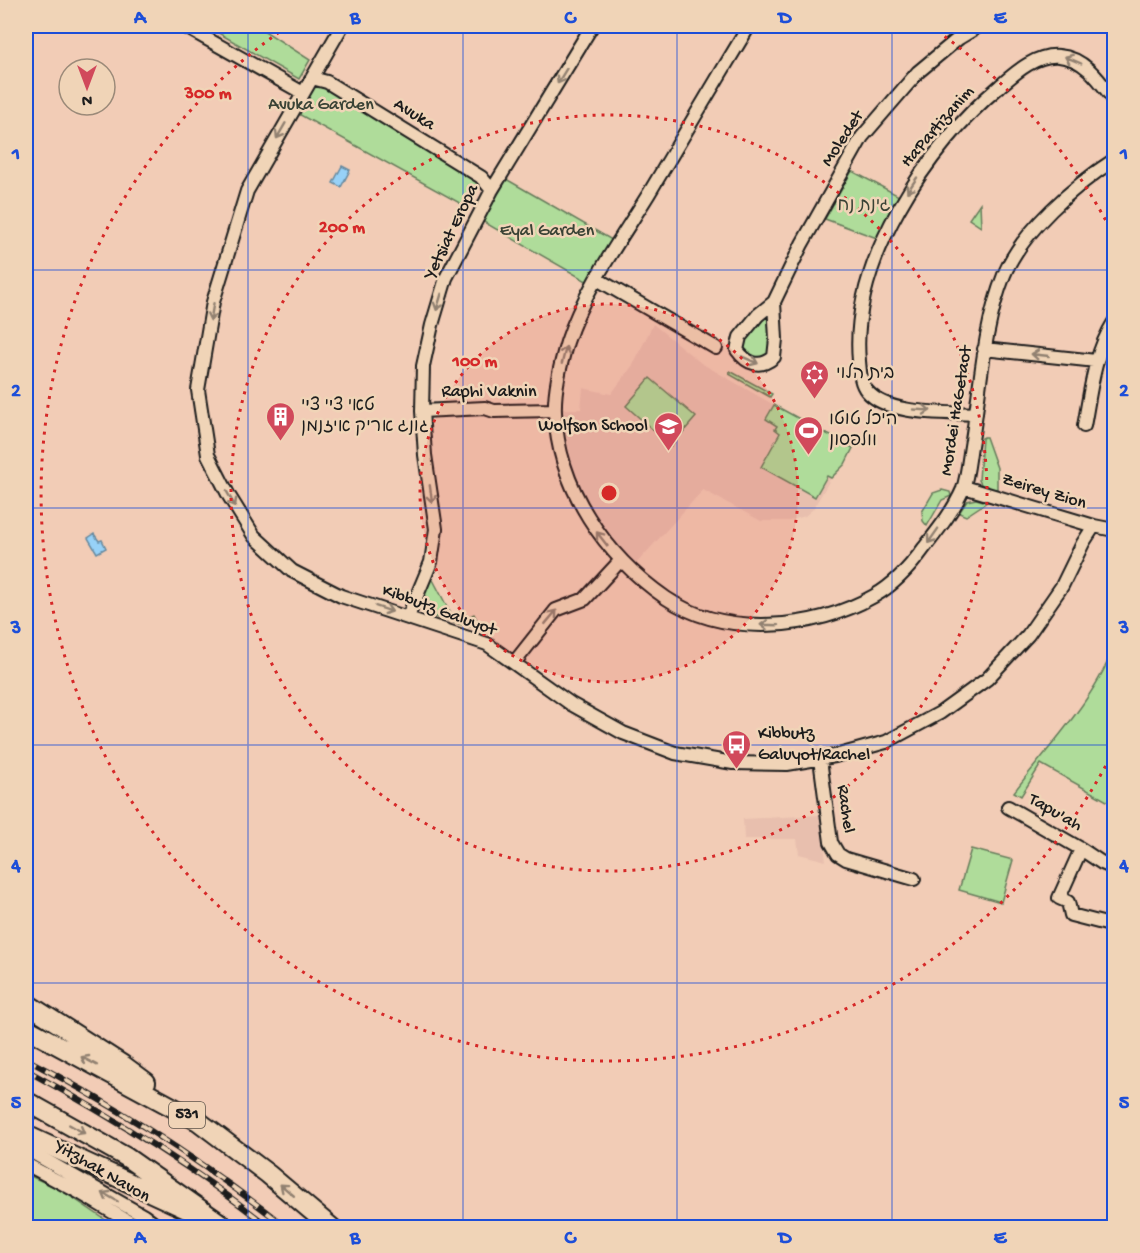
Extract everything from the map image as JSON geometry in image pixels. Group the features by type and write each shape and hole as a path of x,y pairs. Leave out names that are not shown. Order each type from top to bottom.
{"highway":[{"path":"26,1003 123,1065 198,1121"},
{"name":"531","path":"26,1028 198,1121 268,1174 332,1227"},
{"path":"26,1101 126,1157 226,1227"},
{"path":"26,1135 226,1227"}],"street":[{"path":"184,26 303,93"},
{"name":"Kibbutz Galuyot","path":"342,26 247,191 213,302 198,390 208,455 254,536 292,571 341,596 487,644 571,704 623,734 675,753 733,763 788,765 886,742 940,713 987,679 1028,635 1062,586 1094,526"},
{"name":"Yetsiat Eropa","path":"408,617 431,562 436,529 425,455 422,411 423,366 446,278 492,190 592,26"},
{"name":"Mordei HaGetaot","path":"749,26 597,279 567,341 560,367 555,410 569,478 597,532 621,560 648,585 678,606 717,619 780,626 816,619 877,595 914,562 964,487 984,349 1005,272 1018,251 1049,214 1096,172 1114,160"},
{"name":"Moledet","path":"774,302 776,339 774,357 767,363 758,364 748,361 737,350 740,338 758,315 774,302 802,244 862,137 918,72 959,38 980,26"},
{"name":"HaPartizanim","path":"976,414 904,409 885,404 867,392 861,381 858,348 864,297 882,244 909,189 935,153 968,116 1023,67 1039,59 1058,55 1075,59 1093,71 1114,99"},
{"name":"Avuka","path":"312,78 327,82 481,177 492,190"},
{"path":"597,279 716,348"},
{"path":"1084,426 1096,361 1114,322"},
{"path":"984,349 1096,361"},
{"name":"Raphi Vaknin","path":"422,411 485,408 494,411 555,410"},
{"name":"Zeirey Zion","path":"964,487 1114,530"},
{"path":"514,663 556,610 585,599 621,560"},
{"name":"Rachel","path":"820,759 831,842 834,849 846,859 914,879"},
{"name":"Tapu'ah","path":"1008,807 1114,868"},
{"path":"1081,849 1059,898 1066,900 1070,909 1114,926"},
{"name":"Yitzhak Navon","path":"26,1149 160,1227"},
{"name":"Yitzhak Navon","path":"26,1164 139,1227"}],"shaded area":[{"name":"Wolfson School","path":"653,324 701,363 774,405 766,419 777,426 780,432 761,466 831,478 813,509 805,516 789,521 761,521 703,490 634,566 600,527 573,469 563,409 581,409 583,388 611,394 633,365"},
{"path":"820,815 826,861 799,854 797,839 744,839 743,819"}],"green space":[{"path":"206,26 257,26 310,60 299,79"},
{"name":"Avuka Garden","path":"312,78 481,177 465,206 293,111"},
{"name":"גינת נח","path":"852,171 899,196 877,238 825,219"},
{"name":"Eyal Garden","path":"506,179 612,240 588,282 482,221"},
{"path":"980,203 981,227 969,219"},
{"path":"774,302 776,339 767,363 741,356 740,337"},
{"path":"730,371 772,394 770,397 729,374"},
{"path":"650,378 696,417 671,446 626,406"},
{"name":"היכל טוטו וולפסון","path":"774,405 853,448 845,464 831,478 827,476 815,497 761,467 780,433 775,429 777,426 766,419"},
{"path":"986,437 997,468 997,489 987,489 979,480 982,438"},
{"path":"942,490 950,492 951,496 942,500 927,526 923,521 922,512 933,493"},
{"path":"976,499 987,502 966,516 959,513 967,501"},
{"path":"431,576 452,616 459,612 463,619 474,614 478,622 470,627 428,615 423,600"},
{"path":"1114,645 1114,805 1041,764 1021,796 1014,792 1084,702"},
{"path":"971,849 1013,860 1001,902 959,890"},
{"path":"26,1174 61,1190 116,1227 26,1227"}],"water":[{"path":"342,166 350,170 341,187 333,183"},
{"path":"94,534 99,541 102,540 106,548 97,553 88,538"}],"railway":[{"path":"26,1059 160,1137 225,1181 287,1228"},
{"path":"26,1070 152,1144 212,1184 270,1228"}],"place":[{"name":"בית הלוי","path":"815,400"},
{"name":"טאי צ'י צ'י גונג אריק איזנמן","path":"280,442"},
{"name":"Wolfson School","path":"669,452"},
{"name":"היכל טוטו וולפסון","path":"808,456"},
{"name":"Kibbutz Galuyot/Rachel","path":"737,770"}]}
